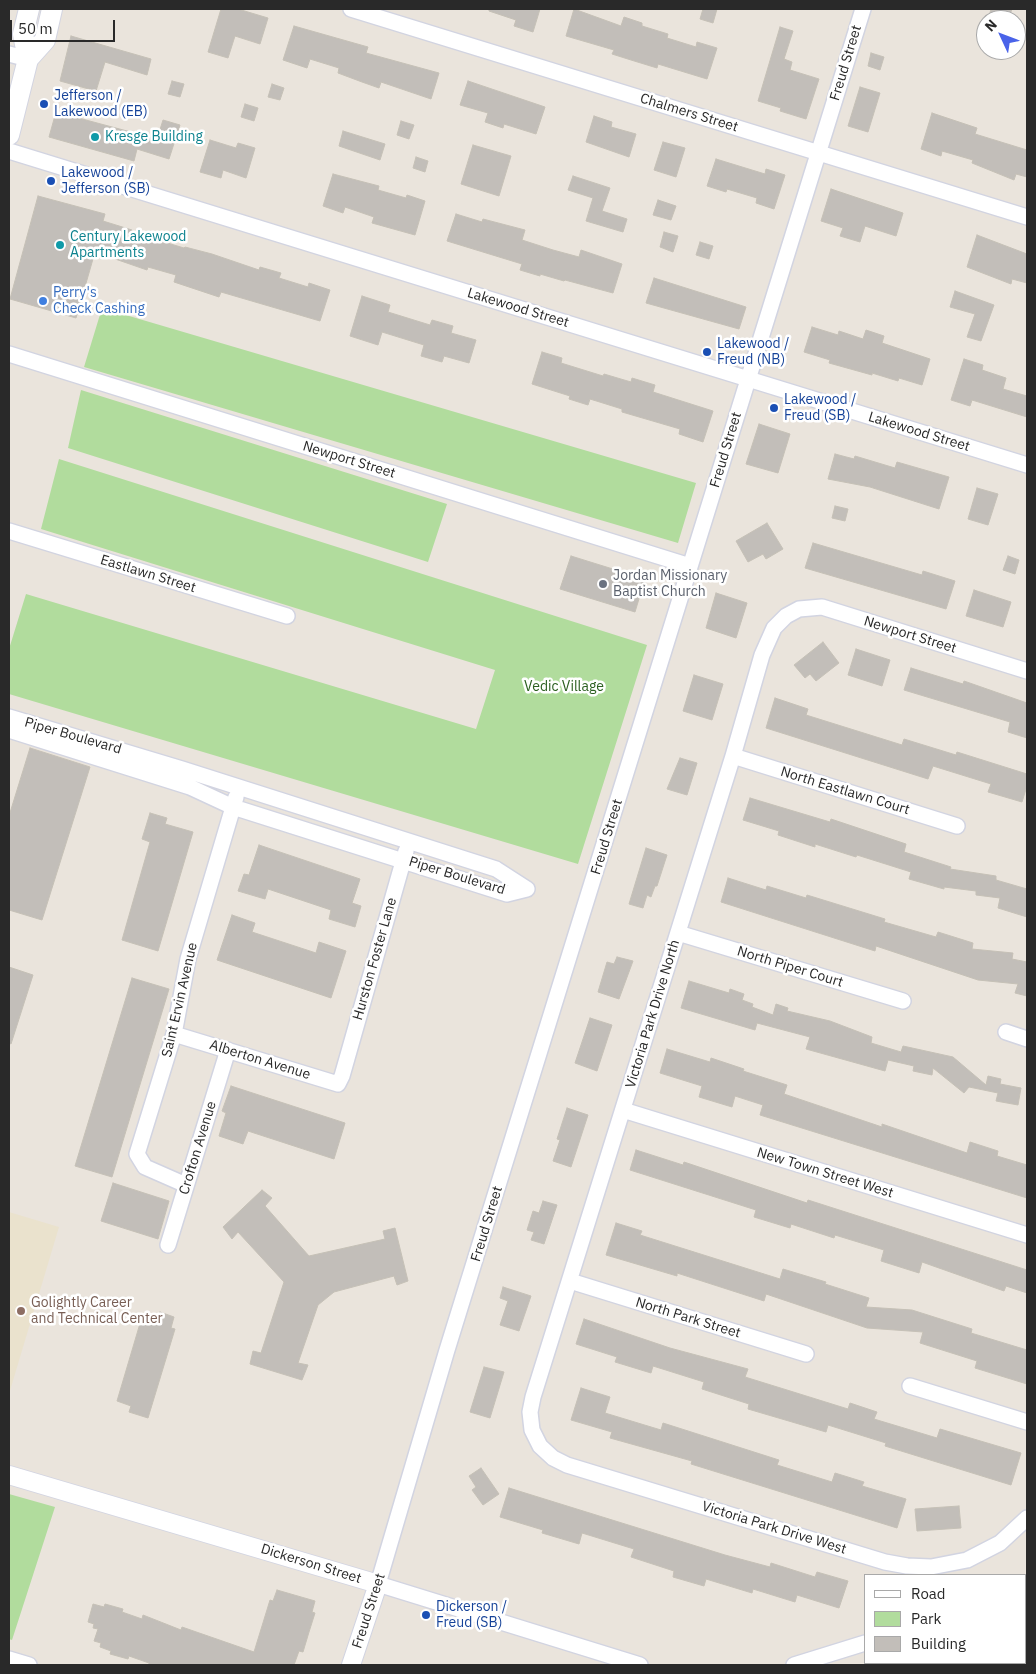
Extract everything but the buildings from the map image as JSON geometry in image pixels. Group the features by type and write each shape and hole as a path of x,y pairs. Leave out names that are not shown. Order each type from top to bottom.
{"main road":[{"path":"9,135 28,59 23,34 29,9"},
{"path":"28,59 45,40 52,9"}],"street":[{"name":"Chalmers Street","path":"351,9 1027,217"},
{"name":"Freud Street","path":"351,1665 378,1584 448,1350 863,9"},
{"path":"9,54 28,59"},
{"name":"Lakewood Street","path":"9,151 1027,465"},
{"name":"Newport Street","path":"9,354 690,566"},
{"name":"Eastlawn Street","path":"9,531 287,616"},
{"name":"Newport Street","path":"793,612 814,607 831,609 1027,671"},
{"name":"Victoria Park Drive North","path":"531,1424 530,1412 533,1397 733,756 767,641 780,621 793,612"},
{"name":"Piper Boulevard","path":"9,717 182,769 239,789 496,869 528,889 507,894 233,807 190,787 9,730"},
{"name":"North Eastlawn Court","path":"733,756 958,826"},
{"name":"Saint Ervin Avenue","path":"186,1185 145,1167 137,1154 174,1034 188,959 239,789"},
{"name":"Hurston Foster Lane","path":"342,1076 403,860 410,842"},
{"name":"North Piper Court","path":"678,933 903,1001"},
{"path":"1006,1032 1027,1039"},
{"name":"Alberton Avenue","path":"174,1034 338,1084 342,1076"},
{"name":"Crofton Avenue","path":"168,1245 228,1050"},
{"name":"New Town Street West","path":"622,1110 1027,1235"},
{"name":"North Park Street","path":"570,1281 806,1354"},
{"path":"910,1386 1027,1422"},
{"name":"Victoria Park Drive West","path":"531,1424 540,1446 553,1458 567,1465 885,1562 907,1566 931,1567 954,1564 980,1555 1000,1543 1027,1518"},
{"name":"Dickerson Street","path":"9,1475 378,1584 640,1665"},
{"path":"800,1664 864,1643"},
{"path":"9,1659 29,1665"}],"shaded area":[{"name":"Golightly Career and Technical Center","path":"9,1212 59,1227 9,1394"}],"green space":[{"path":"102,308 696,483 678,543 84,367"},
{"path":"81,390 447,504 428,562 68,448"},
{"name":"Vedic Village","path":"59,459 647,645 578,864 9,694 9,649 26,594 476,729 495,670 41,529"},
{"path":"9,1494 55,1507 12,1640 9,1639"}],"place":[{"name":"Jefferson / Lakewood (EB)","path":"44,104"},
{"name":"Kresge Building","path":"95,137"},
{"name":"Lakewood / Jefferson (SB)","path":"51,181"},
{"name":"Century Lakewood Apartments","path":"60,245"},
{"name":"Perry's Check Cashing","path":"43,301"},
{"name":"Lakewood / Freud (NB)","path":"707,352"},
{"name":"Lakewood / Freud (SB)","path":"774,408"},
{"name":"Jordan Missionary Baptist Church","path":"603,584"},
{"name":"Golightly Career and Technical Center","path":"21,1311"},
{"name":"Dickerson / Freud (SB)","path":"426,1615"}]}
